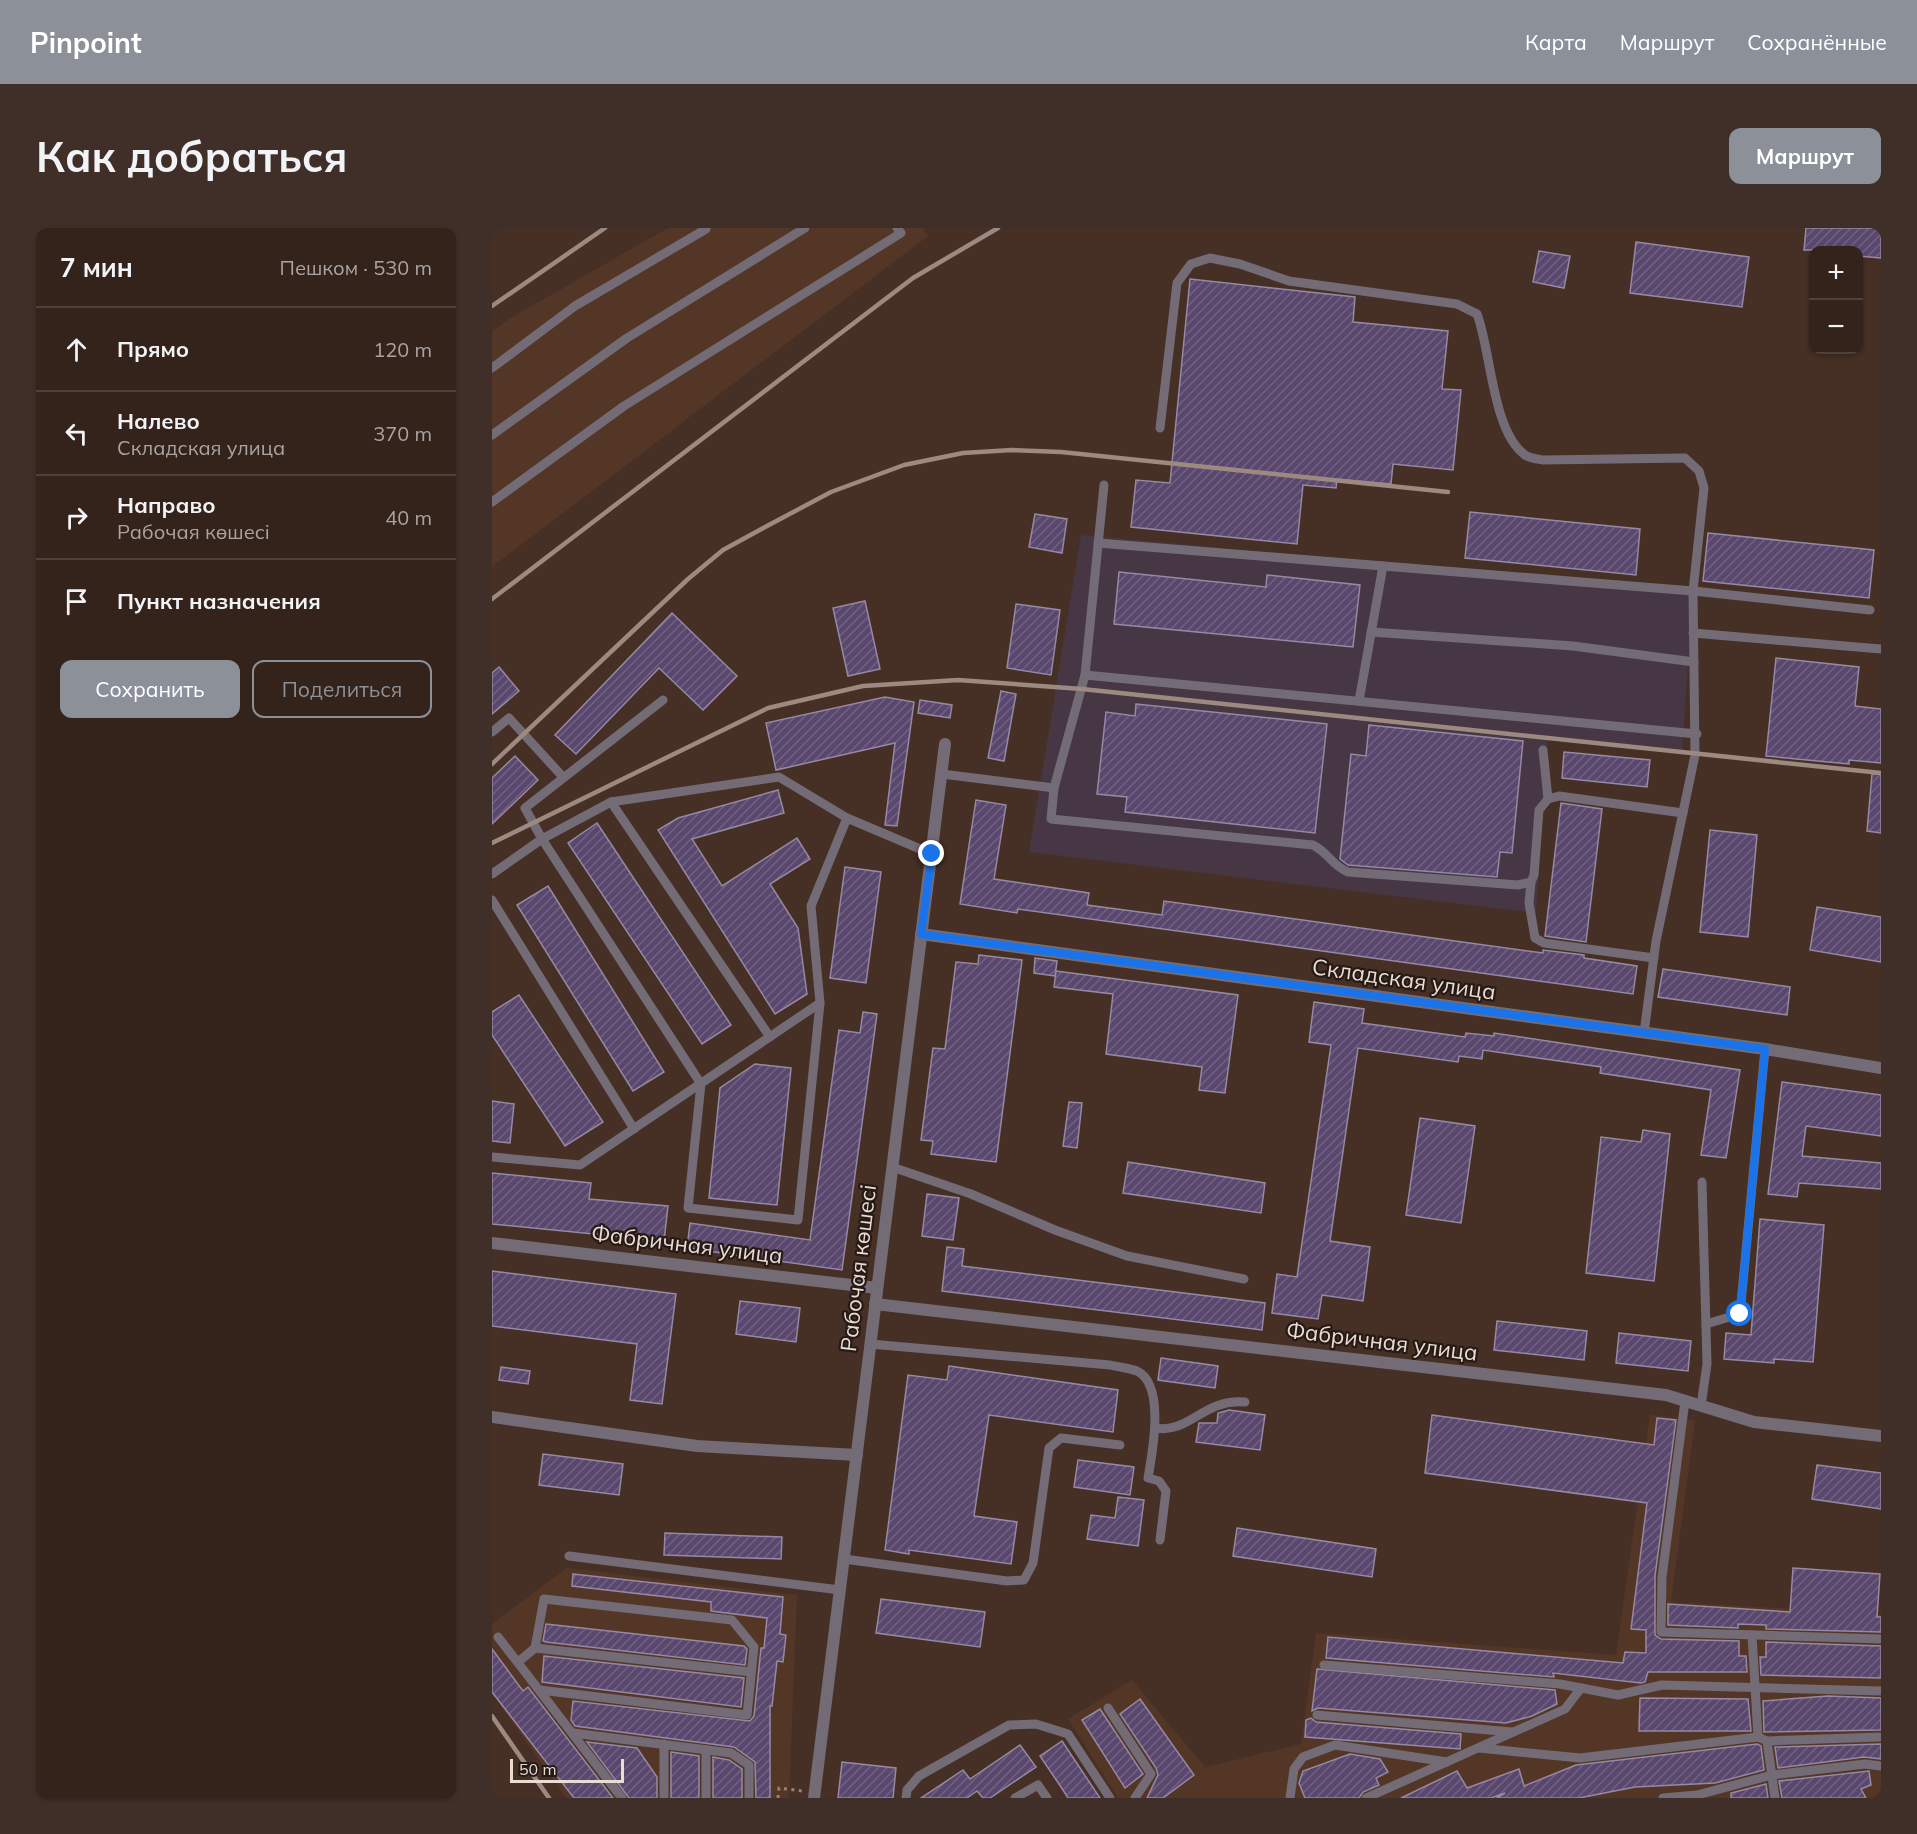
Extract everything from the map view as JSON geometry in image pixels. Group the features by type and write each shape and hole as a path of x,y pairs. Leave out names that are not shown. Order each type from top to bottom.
{"street":[{"name":"Рабочая көшесі","path":"814,1798 945,744"},
{"name":"Складская улица","path":"921,934 1765,1049 1881,1068"},
{"name":"Фабричная улица","path":"492,1243 877,1288"},
{"name":"Фабричная улица","path":"875,1304 1666,1395 1754,1422 1881,1436"},
{"path":"492,1417 698,1446 857,1455"}],"lane":[{"path":"492,435 627,338 805,228"},
{"path":"492,502 624,406 901,233 897,228"},
{"path":"492,368 575,306 706,229"},
{"path":"1160,428 1177,283 1191,264 1210,258 1240,264 1289,281 1457,304 1477,314 1483,329 1486,358 1507,434 1525,456 1543,460 1685,459 1700,471 1704,488 1693,591 1697,734 1695,755 1654,958 1644,1034"},
{"path":"1104,485 1085,675 1054,788 1051,819 1313,845 1327,852 1336,867 1348,872 1518,885 1531,882"},
{"path":"1098,543 1693,591 1870,610"},
{"path":"1359,701 1383,566"},
{"path":"1371,632 1573,646 1694,662"},
{"path":"1693,633 1881,649"},
{"path":"1085,675 1697,734"},
{"path":"663,700 525,808 542,839 701,1084 688,1209 798,1220 820,1003 812,906 847,818"},
{"path":"492,732 509,718 563,777"},
{"path":"1543,750 1548,799"},
{"path":"942,774 1054,788"},
{"path":"492,874 542,839 611,802 779,777 847,818 932,854"},
{"path":"1654,958 1544,943 1535,938 1529,903 1534,875 1539,810 1548,799 1559,796 1683,813"},
{"path":"611,802 770,1037"},
{"path":"492,900 634,1129"},
{"path":"492,1157 580,1165 820,1003"},
{"path":"1706,1324 1740,1314 1765,1049"},
{"path":"892,1167 971,1194 1055,1230 1127,1256 1244,1279"},
{"path":"1701,1406 1707,1364 1702,1182"},
{"path":"870,1344 1110,1365 1139,1372 1151,1387 1156,1428 1148,1478 1160,1481 1166,1487 1160,1540"},
{"path":"1156,1428 1173,1429 1212,1406 1232,1401 1245,1402"},
{"path":"1685,1401 1662,1577 1661,1632 1881,1639"},
{"path":"844,1559 1007,1581 1024,1580 1033,1563 1049,1448 1061,1438 1120,1445"},
{"path":"569,1556 840,1590"},
{"path":"518,1662 536,1648 544,1599 732,1620 754,1647 747,1714 540,1690"},
{"path":"1752,1635 1753,1687 1758,1737"},
{"path":"498,1637 621,1798"},
{"path":"536,1648 752,1672"},
{"path":"1324,1665 1560,1684 1618,1695 1662,1685 1881,1691"},
{"path":"1366,1798 1565,1709 1581,1688"},
{"path":"1108,1708 1151,1774 1135,1798"},
{"path":"1317,1715 1514,1732"},
{"path":"906,1798 908,1790 919,1776 1009,1725 1036,1724 1068,1734 1110,1798"},
{"path":"573,1733 731,1753 749,1765 749,1798"},
{"path":"1479,1748 1580,1758 1758,1737 1767,1741 1881,1737"},
{"path":"1767,1741 1775,1798"},
{"path":"664,1744 664,1798"},
{"path":"1290,1798 1294,1769 1303,1757 1335,1745 1447,1762"},
{"path":"706,1750 706,1798"},
{"path":"1663,1798 1697,1795 1772,1775 1864,1764 1881,1766"},
{"path":"1015,1798 1038,1785 1047,1798"}],"path":[{"path":"778,1798 779,1788"}],"shaded area":[{"path":"668,228 923,228 928,236 492,567 492,332 509,319"},
{"path":"1081,535 1693,591 1682,752 1548,737 1536,913 1029,852"},
{"path":"1650,1414 1695,1421 1671,1602 1881,1614 1881,1798 1118,1798 1068,1719 1132,1680 1205,1767 1301,1744 1316,1633 1616,1655"},
{"path":"567,1568 797,1595 789,1798 566,1798 492,1694 492,1624"}],"building":[{"path":"1806,228 1881,228 1881,258 1863,256 1863,246 1809,246 1809,250 1804,250"},
{"path":"1636,242 1749,257 1742,307 1630,293"},
{"path":"1539,251 1570,256 1564,288 1533,282"},
{"path":"1190,279 1355,297 1353,322 1448,331 1442,389 1461,390 1453,470 1393,464 1391,484 1337,479 1336,488 1303,485 1297,544 1131,527 1136,480 1170,483"},
{"path":"1470,512 1640,529 1636,575 1465,558"},
{"path":"1035,514 1067,519 1062,553 1029,547"},
{"path":"1708,533 1874,550 1869,598 1703,581"},
{"path":"1119,572 1266,587 1267,575 1360,585 1353,647 1114,624"},
{"path":"865,601 880,669 848,676 833,608"},
{"path":"1016,604 1060,610 1051,675 1007,668"},
{"path":"672,613 737,676 703,710 659,668 576,754 555,735"},
{"path":"1776,658 1859,667 1855,706 1881,709 1881,763 1849,760 1849,764 1766,756"},
{"path":"499,667 519,691 492,714 492,673"},
{"path":"1001,691 1016,694 1004,761 988,758"},
{"path":"885,697 914,702 897,826 885,825 895,743 776,770 766,723"},
{"path":"920,700 952,705 950,718 918,713"},
{"path":"1136,704 1327,724 1315,833 1125,812 1127,797 1097,794 1106,712 1135,716"},
{"path":"1369,725 1523,741 1512,853 1500,852 1497,877 1348,865 1340,859 1351,754 1366,756"},
{"path":"1564,752 1650,760 1647,787 1562,778"},
{"path":"515,756 538,780 492,824 492,778"},
{"path":"1872,774 1881,774 1881,833 1867,831"},
{"path":"778,790 784,813 692,839 722,886 797,838 810,859 770,884 798,928 807,994 775,1014 658,830 678,818"},
{"path":"976,800 1006,805 994,879 1089,893 1087,905 1162,915 1164,901 1543,953 1543,950 1584,955 1584,958 1637,966 1633,994 1018,909 1017,913 960,904"},
{"path":"1561,803 1602,809 1586,942 1545,936"},
{"path":"597,823 731,1025 702,1044 568,843"},
{"path":"1710,830 1757,835 1748,937 1700,932"},
{"path":"845,867 881,872 866,983 830,978"},
{"path":"548,886 664,1072 633,1091 517,905"},
{"path":"1817,907 1881,917 1881,962 1810,950"},
{"path":"979,955 1022,960 996,1162 931,1154 933,1141 921,1140 933,1048 945,1049 956,962 978,964"},
{"path":"1035,958 1057,961 1055,976 1034,973"},
{"path":"1663,969 1790,987 1787,1015 1658,997"},
{"path":"1056,971 1238,995 1225,1093 1199,1090 1202,1067 1106,1054 1113,994 1054,987"},
{"path":"519,995 603,1122 565,1146 492,1035 492,1012"},
{"path":"1314,1002 1364,1009 1362,1023 1465,1037 1466,1033 1494,1036 1494,1033 1740,1070 1726,1158 1701,1155 1711,1090 1600,1073 1601,1067 1483,1050 1482,1059 1459,1056 1458,1062 1358,1048 1330,1241 1370,1247 1363,1301 1322,1295 1318,1319 1272,1313 1277,1274 1297,1277 1331,1045 1309,1042"},
{"path":"863,1012 877,1014 842,1270 687,1248 690,1223 810,1240 839,1030 860,1033"},
{"path":"755,1064 791,1068 777,1205 709,1198 720,1088"},
{"path":"1782,1082 1881,1095 1881,1136 1806,1126 1802,1156 1881,1163 1881,1189 1799,1183 1797,1197 1768,1194"},
{"path":"492,1101 514,1104 510,1143 492,1141"},
{"path":"1069,1102 1082,1103 1077,1148 1063,1146"},
{"path":"1420,1118 1475,1126 1461,1223 1406,1215"},
{"path":"1643,1130 1670,1134 1654,1281 1586,1273 1601,1137 1641,1142"},
{"path":"1128,1162 1265,1183 1261,1213 1123,1193"},
{"path":"492,1173 591,1183 589,1199 668,1206 664,1241 492,1224"},
{"path":"927,1194 959,1198 953,1240 922,1236"},
{"path":"1760,1219 1824,1225 1813,1362 1774,1359 1774,1363 1724,1359 1726,1333 1751,1335"},
{"path":"947,1247 964,1249 962,1266 1265,1303 1262,1330 942,1291"},
{"path":"492,1271 676,1294 662,1404 630,1400 637,1344 492,1326"},
{"path":"740,1301 800,1308 796,1342 736,1334"},
{"path":"1497,1321 1587,1331 1584,1360 1494,1350"},
{"path":"1619,1333 1691,1341 1688,1371 1616,1363"},
{"path":"1161,1358 1218,1366 1215,1388 1158,1380"},
{"path":"949,1366 1118,1390 1113,1432 989,1415 974,1516 1017,1522 1011,1564 909,1550 909,1554 885,1550 908,1375 947,1380"},
{"path":"501,1367 530,1371 528,1384 499,1380"},
{"path":"1229,1410 1265,1415 1260,1450 1196,1442 1199,1423 1217,1423 1218,1413"},
{"path":"1432,1415 1654,1445 1657,1418 1676,1420 1655,1576 1655,1635 1661,1639 1739,1641 1739,1656 1746,1656 1747,1672 1648,1672 1645,1682 1641,1683 1553,1673 1554,1677 1326,1658 1328,1637 1623,1663 1625,1652 1646,1653 1646,1630 1631,1629 1647,1503 1425,1473"},
{"path":"543,1454 623,1464 619,1495 539,1485"},
{"path":"1078,1460 1134,1467 1130,1495 1074,1487"},
{"path":"1817,1465 1881,1473 1881,1509 1812,1499"},
{"path":"1118,1497 1144,1500 1138,1546 1087,1539 1091,1515 1115,1518"},
{"path":"1237,1528 1376,1549 1372,1577 1233,1556"},
{"path":"665,1533 782,1537 781,1559 664,1555"},
{"path":"1793,1568 1880,1574 1877,1617 1881,1617 1881,1632 1766,1629 1766,1625 1738,1624 1738,1628 1668,1625 1668,1604 1790,1612"},
{"path":"573,1574 783,1597 780,1634 786,1635 783,1662 777,1661 772,1706 770,1706 770,1798 756,1798 755,1762 734,1747 575,1726 571,1720 573,1701 750,1721 754,1716 761,1648 764,1648 767,1618 711,1611 711,1602 572,1586"},
{"path":"881,1599 985,1612 980,1647 876,1633"},
{"path":"546,1624 744,1646 747,1649 745,1665 546,1642 543,1641"},
{"path":"1766,1642 1881,1646 1881,1678 1761,1675 1760,1657 1766,1657"},
{"path":"492,1649 523,1691 528,1687 613,1798 574,1798 492,1692"},
{"path":"544,1656 744,1678 741,1707 542,1682"},
{"path":"1317,1669 1555,1690 1557,1704 1532,1716 1506,1723 1318,1708 1312,1711"},
{"path":"1828,1696 1881,1698 1881,1730 1764,1732 1763,1701"},
{"path":"1640,1698 1748,1699 1751,1731 1639,1731"},
{"path":"1140,1699 1194,1775 1163,1798 1147,1798 1158,1775 1156,1768 1120,1714"},
{"path":"1100,1709 1143,1774 1125,1788 1082,1720"},
{"path":"1311,1718 1316,1722 1461,1734 1460,1749 1305,1737 1306,1720"},
{"path":"1062,1741 1100,1798 1068,1798 1040,1756"},
{"path":"587,1742 637,1748 657,1777 657,1798 629,1798"},
{"path":"1757,1744 1761,1746 1764,1770 1715,1783 1635,1787 1579,1798 1497,1798 1505,1793 1491,1798 1401,1798 1457,1771 1467,1788 1519,1769 1524,1786 1576,1765"},
{"path":"1881,1744 1881,1759 1864,1757 1778,1768 1775,1747"},
{"path":"1020,1745 1036,1767 990,1798 983,1798 977,1791 967,1798 921,1798 963,1770 970,1779"},
{"path":"671,1752 699,1756 699,1798 671,1798"},
{"path":"1350,1754 1380,1759 1388,1772 1376,1778 1379,1785 1363,1792 1359,1798 1305,1798 1299,1783 1303,1771"},
{"path":"713,1757 729,1760 742,1769 742,1798 713,1798"},
{"path":"842,1762 896,1768 893,1798 838,1798"},
{"path":"1869,1771 1871,1785 1861,1789 1866,1798 1782,1798 1779,1781"},
{"path":"1766,1784 1768,1798 1731,1798 1731,1793"}],"railway":[{"path":"492,306 605,228"},
{"path":"492,599 913,278 998,228"},
{"path":"492,764 688,579 723,550 831,492 904,465 963,453 1012,450 1061,452 1448,492"},
{"path":"492,843 768,708 863,686 958,680 1082,689 1881,773"},
{"path":"492,1716 549,1798"}],"route":[{"path":"932,854 921,934 1765,1049 1740,1314"}]}
